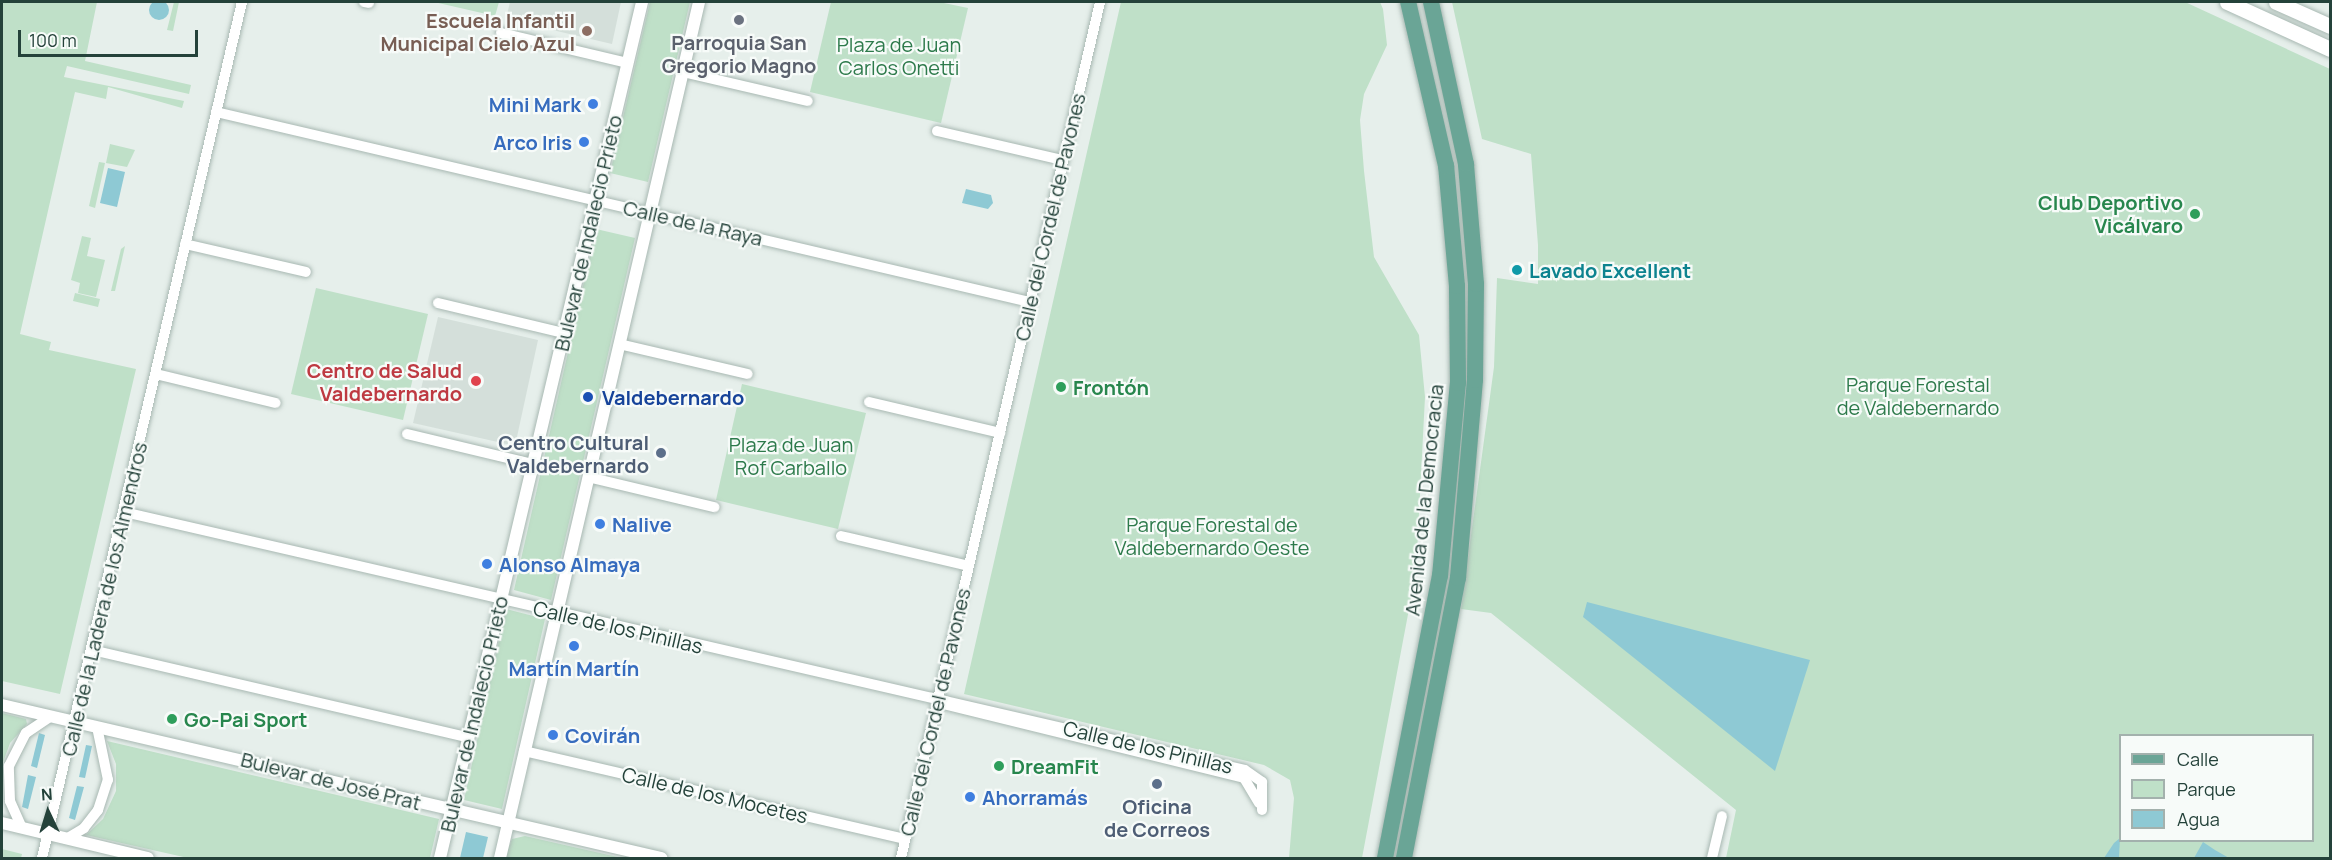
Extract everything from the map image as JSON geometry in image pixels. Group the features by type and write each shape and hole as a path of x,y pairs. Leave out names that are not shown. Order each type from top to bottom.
{"main road":[{"name":"Avenida de la Democracia","path":"1385,858 1440,576 1458,383 1457,286 1446,166 1408,2"},
{"name":"Avenida de la Democracia","path":"1404,858 1458,578 1475,380 1476,284 1466,164 1431,2"},
{"path":"2227,2 2331,49"},
{"path":"2276,2 2331,26"}],"street":[{"name":"Calle de la Ladera de los Almendros","path":"42,858 242,2"},
{"name":"Bulevar de Indalecio Prieto","path":"440,858 642,2"},
{"path":"500,858 699,2"},
{"name":"Calle del Cordel de Pavones","path":"901,858 1100,2"},
{"path":"501,33 628,63"},
{"path":"682,72 808,101"},
{"name":"Calle de la Raya","path":"216,112 1030,302"},
{"path":"937,131 1063,160"},
{"path":"186,244 306,272"},
{"path":"438,303 564,333"},
{"path":"619,344 748,374"},
{"path":"156,374 276,403"},
{"path":"869,402 1000,433"},
{"path":"407,434 533,464"},
{"path":"588,477 714,507"},
{"name":"Calle de los Pinillas","path":"124,512 937,701 963,703 1245,770 1262,782 1262,810 1252,784 1244,778 959,712 937,701"},
{"name":"Calle del Cordel de Pavones","path":"841,536 969,566"},
{"path":"92,650 469,738"},
{"name":"Bulevar de José Prat","path":"2,705 661,858"},
{"name":"Calle de la Ladera de los Almendros","path":"22,828 10,801 9,766 26,733 50,717"},
{"name":"Calle de la Ladera de los Almendros","path":"66,839 98,810 108,780 97,727"},
{"name":"Calle de los Mocetes","path":"525,751 905,839"},
{"path":"1712,858 1722,816"},
{"path":"2,823 148,858"}],"shaded area":[{"name":"Escuela Infantil Municipal Cielo Azul","path":"510,2 621,2 612,44 506,19"},
{"name":"Centro de Salud Valdebernardo","path":"438,317 538,340 515,446 413,423"}],"green space":[{"path":"2,2 97,2 85,61 191,85 189,94 67,66 64,77 184,101 182,108 108,87 106,99 75,92 20,334 51,342 49,350 136,369 60,694 2,681"},
{"path":"174,2 179,2 173,31 167,30"},
{"path":"434,2 499,2 495,16"},
{"path":"650,2 690,2 648,182 610,173"},
{"name":"Plaza de Juan Carlos Onetti","path":"831,2 939,2 968,8 941,123 810,92"},
{"name":"Parque Forestal de Valdebernardo Oeste","path":"1121,2 1380,2 1383,9 1387,45 1364,94 1360,120 1364,171 1374,257 1419,335 1425,397 1416,572 1362,858 1289,858 1294,798 1290,780 1264,765 964,694"},
{"name":"Parque Forestal de Valdebernardo","path":"1452,2 2185,2 2330,69 2330,858 1726,858 1736,810 1491,613 1461,609 1494,367 1497,278 1538,284 1538,245 1531,154 1482,139"},
{"path":"110,144 135,150 127,167 106,163"},
{"path":"99,162 105,163 95,208 89,206"},
{"path":"596,229 635,238 551,600 514,590"},
{"path":"82,236 91,238 87,256 105,260 96,297 78,293 80,283 71,280"},
{"path":"125,246 115,291 111,291 121,249"},
{"path":"316,288 428,314 403,420 291,394"},
{"path":"75,293 100,299 98,307 73,301"},
{"name":"Plaza de Juan Rof Carballo","path":"742,384 866,413 838,529 716,500"},
{"path":"506,609 545,619 502,809 464,800"},
{"path":"2,713 26,719 27,724 10,743 2,765"},
{"path":"107,741 439,819 430,858 188,858 86,835 103,819 116,791 116,764"},
{"path":"525,836 622,858 505,858 512,839"},
{"path":"2,849 22,854 21,858 2,858"}],"water":[{"path":"159,0 166,3 169,10 166,17 159,20 152,17 149,10 152,3"},
{"path":"108,168 125,172 117,207 100,203"},
{"path":"966,189 991,195 993,203 988,209 962,203"},
{"path":"1587,602 1810,660 1775,771 1583,617"},
{"path":"39,733 45,735 37,768 31,766"},
{"path":"86,745 92,746 85,778 79,777"},
{"path":"28,775 36,777 28,809 22,807"},
{"path":"77,786 84,787 75,820 69,818"},
{"path":"466,832 488,837 483,858 460,858"},
{"path":"2119,839 2119,858 2104,858"},
{"path":"2203,842 2215,850 2229,858 2194,858"}],"place":[{"name":"Parroquia San Gregorio Magno","path":"739,20"},
{"name":"Escuela Infantil Municipal Cielo Azul","path":"587,31"},
{"name":"Mini Mark","path":"593,104"},
{"name":"Arco Iris","path":"584,142"},
{"name":"Club Deportivo Vicálvaro","path":"2195,214"},
{"name":"Lavado Excellent","path":"1517,270"},
{"name":"Centro de Salud Valdebernardo","path":"476,381"},
{"name":"Frontón","path":"1061,387"},
{"name":"Valdebernardo","path":"588,397"},
{"name":"Centro Cultural Valdebernardo","path":"661,453"},
{"name":"Nalive","path":"600,524"},
{"name":"Alonso Almaya","path":"487,564"},
{"name":"Martín Martín","path":"574,646"},
{"name":"Go-Pai Sport","path":"172,719"},
{"name":"Covirán","path":"553,735"},
{"name":"DreamFit","path":"999,766"},
{"name":"Oficina de Correos","path":"1157,784"},
{"name":"Ahorramás","path":"970,797"}]}
